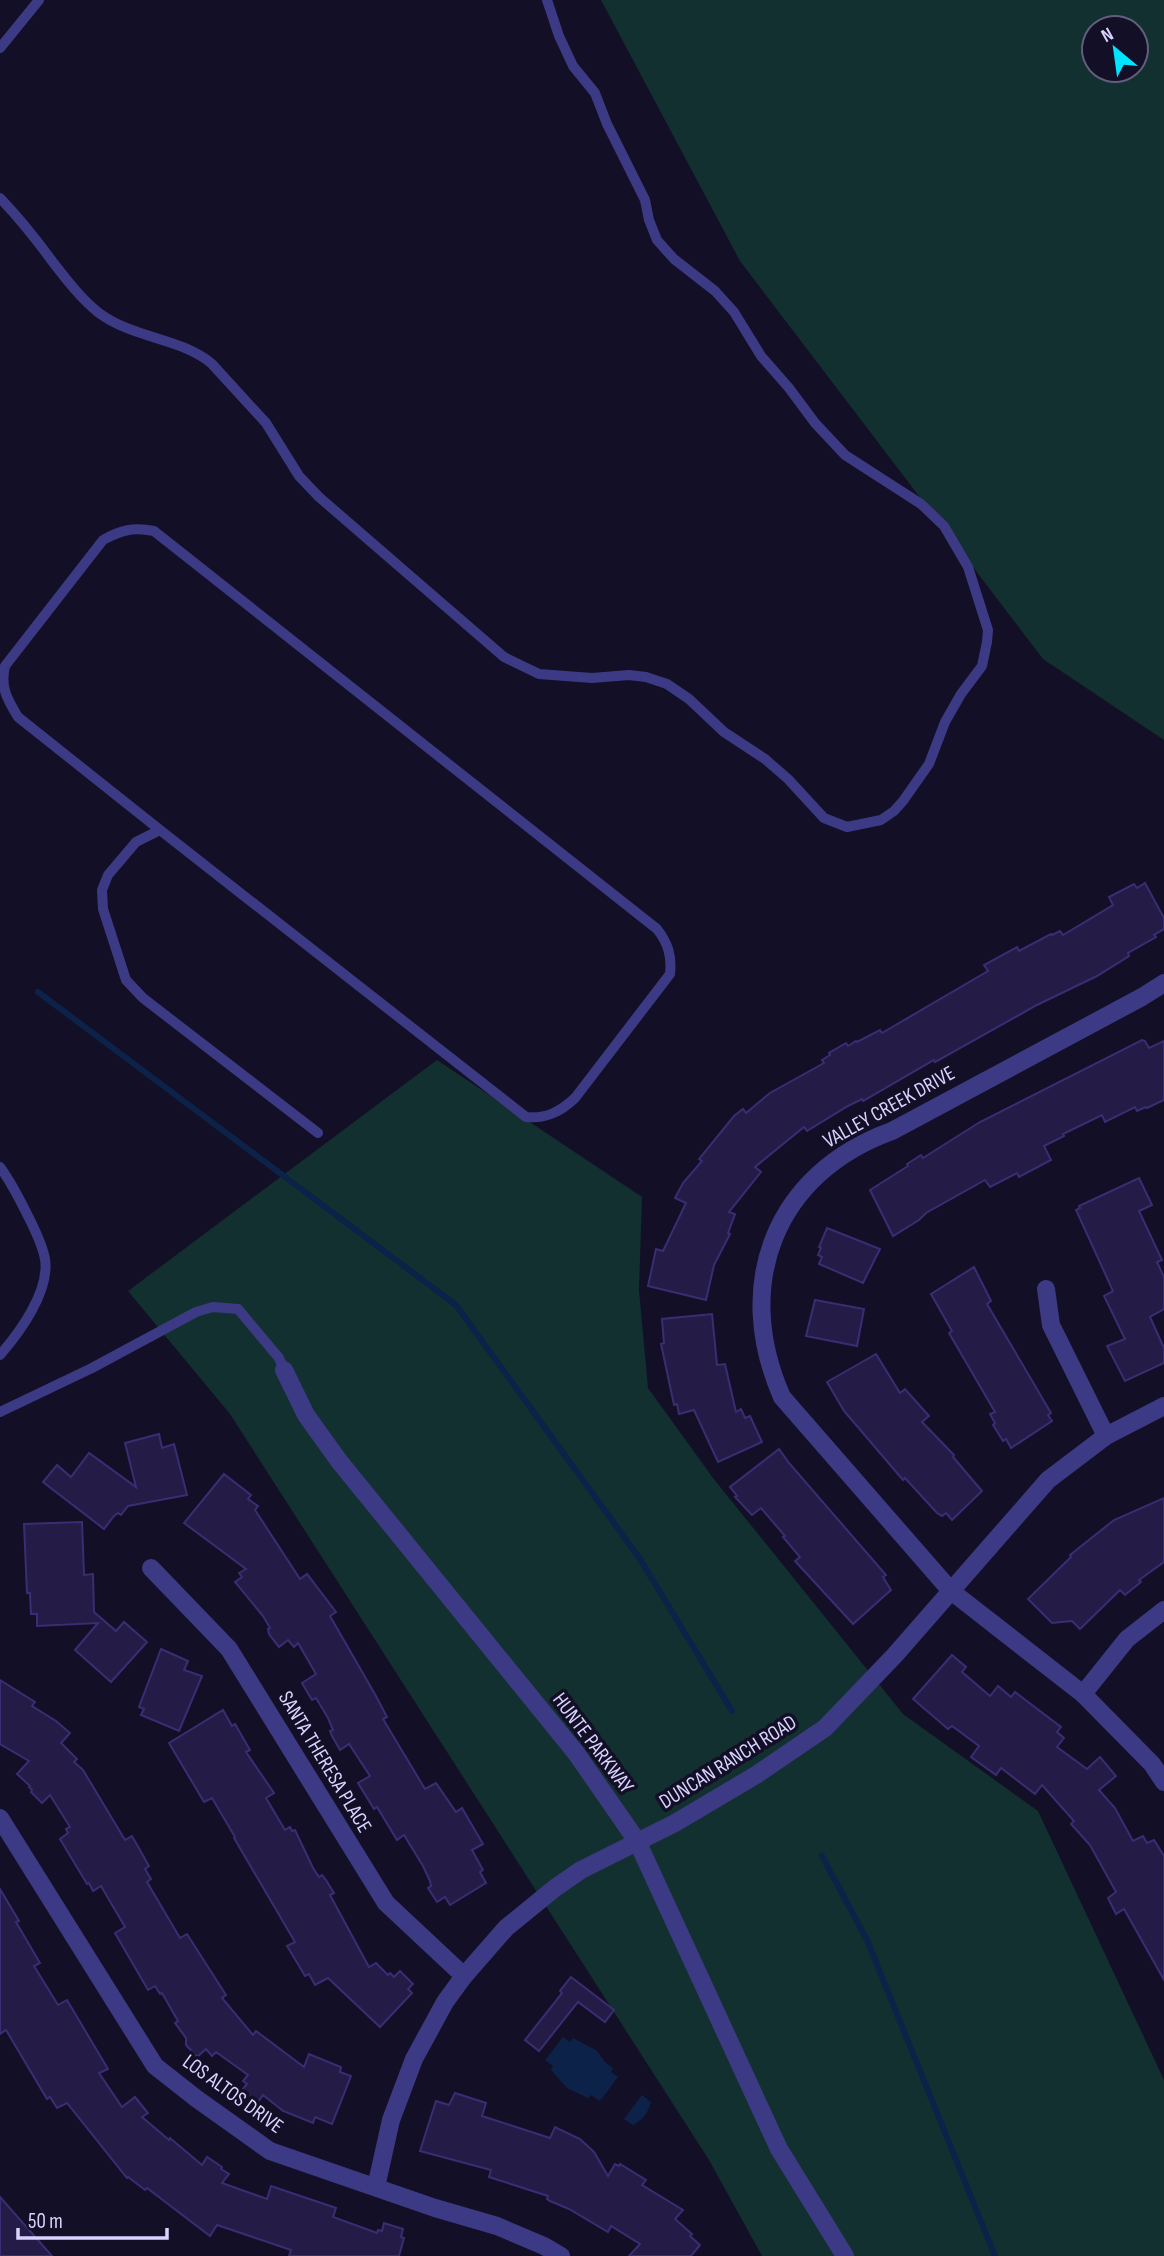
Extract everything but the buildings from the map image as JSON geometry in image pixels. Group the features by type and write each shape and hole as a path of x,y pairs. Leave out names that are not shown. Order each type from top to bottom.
{"street":[{"name":"VALLEY CREEK DRIVE","path":"1164,983 892,1131 850,1150 816,1175 801,1191 773,1239 762,1278 761,1314 768,1362 782,1397 951,1591 1083,1694 1152,1764 1164,1782"},
{"path":"1046,1289 1051,1325 1106,1436"},
{"name":"HUNTE PARKWAY","path":"284,1370 306,1415 339,1461 576,1754 638,1841 779,2149 845,2256"},
{"name":"DUNCAN RANCH ROAD","path":"376,2187 391,2120 414,2059 464,1976 506,1928 555,1888 609,1855 675,1823 757,1775 825,1728 895,1655 1048,1480 1106,1436 1164,1406"},
{"name":"SANTA THERESA PLACE","path":"151,1568 229,1649 386,1903 464,1976"},
{"path":"1083,1694 1127,1639 1164,1610"},
{"name":"LOS ALTOS DRIVE","path":"0,1818 155,2066 270,2151 497,2226 561,2256"}],"lane":[{"path":"0,48 39,0"},
{"path":"0,198 16,214 73,287 99,313 132,332 187,349 203,356 212,364 266,423 299,476 319,497 504,657 539,674 592,678 629,675 667,684 690,699 724,732 765,759 788,779 824,818 847,827 881,820 894,811 929,764 945,722 982,666 986,655 988,630 968,567 944,526 932,512 876,476 838,447 761,356 734,312 715,291 674,258 657,240 645,200 607,124 595,93 573,66 547,0"},
{"path":"125,529 154,531 657,929 666,940 669,950 672,962 670,974 575,1098 562,1110 538,1118 526,1117 160,830 18,717 3,691 5,666 103,540 125,529"},
{"path":"160,830 136,842 108,875 102,890 103,909 126,980 143,999 318,1133"},
{"path":"0,1167 9,1178 37,1233 45,1258 45,1269 42,1287 25,1324 0,1355"},
{"path":"0,1412 92,1368 196,1312 213,1307 238,1309 273,1350 284,1370"}],"green space":[{"path":"601,0 1164,0 1164,740 1043,659 740,261"},
{"path":"437,1060 642,1197 639,1290 648,1388 713,1478 903,1714 1038,1811 1164,2080 1164,2256 762,2256 709,2160 230,1414 128,1291"}],"water":[{"path":"563,2037 570,2042 573,2038 596,2050 613,2068 611,2072 618,2077 600,2101 591,2095 588,2098 567,2088 551,2070 553,2066 545,2060"},
{"path":"642,2095 651,2102 645,2116 633,2125 624,2119"}],"waterway":[{"path":"38,992 456,1305 640,1559 732,1711"},
{"path":"822,1856 867,1940 995,2256"}]}
